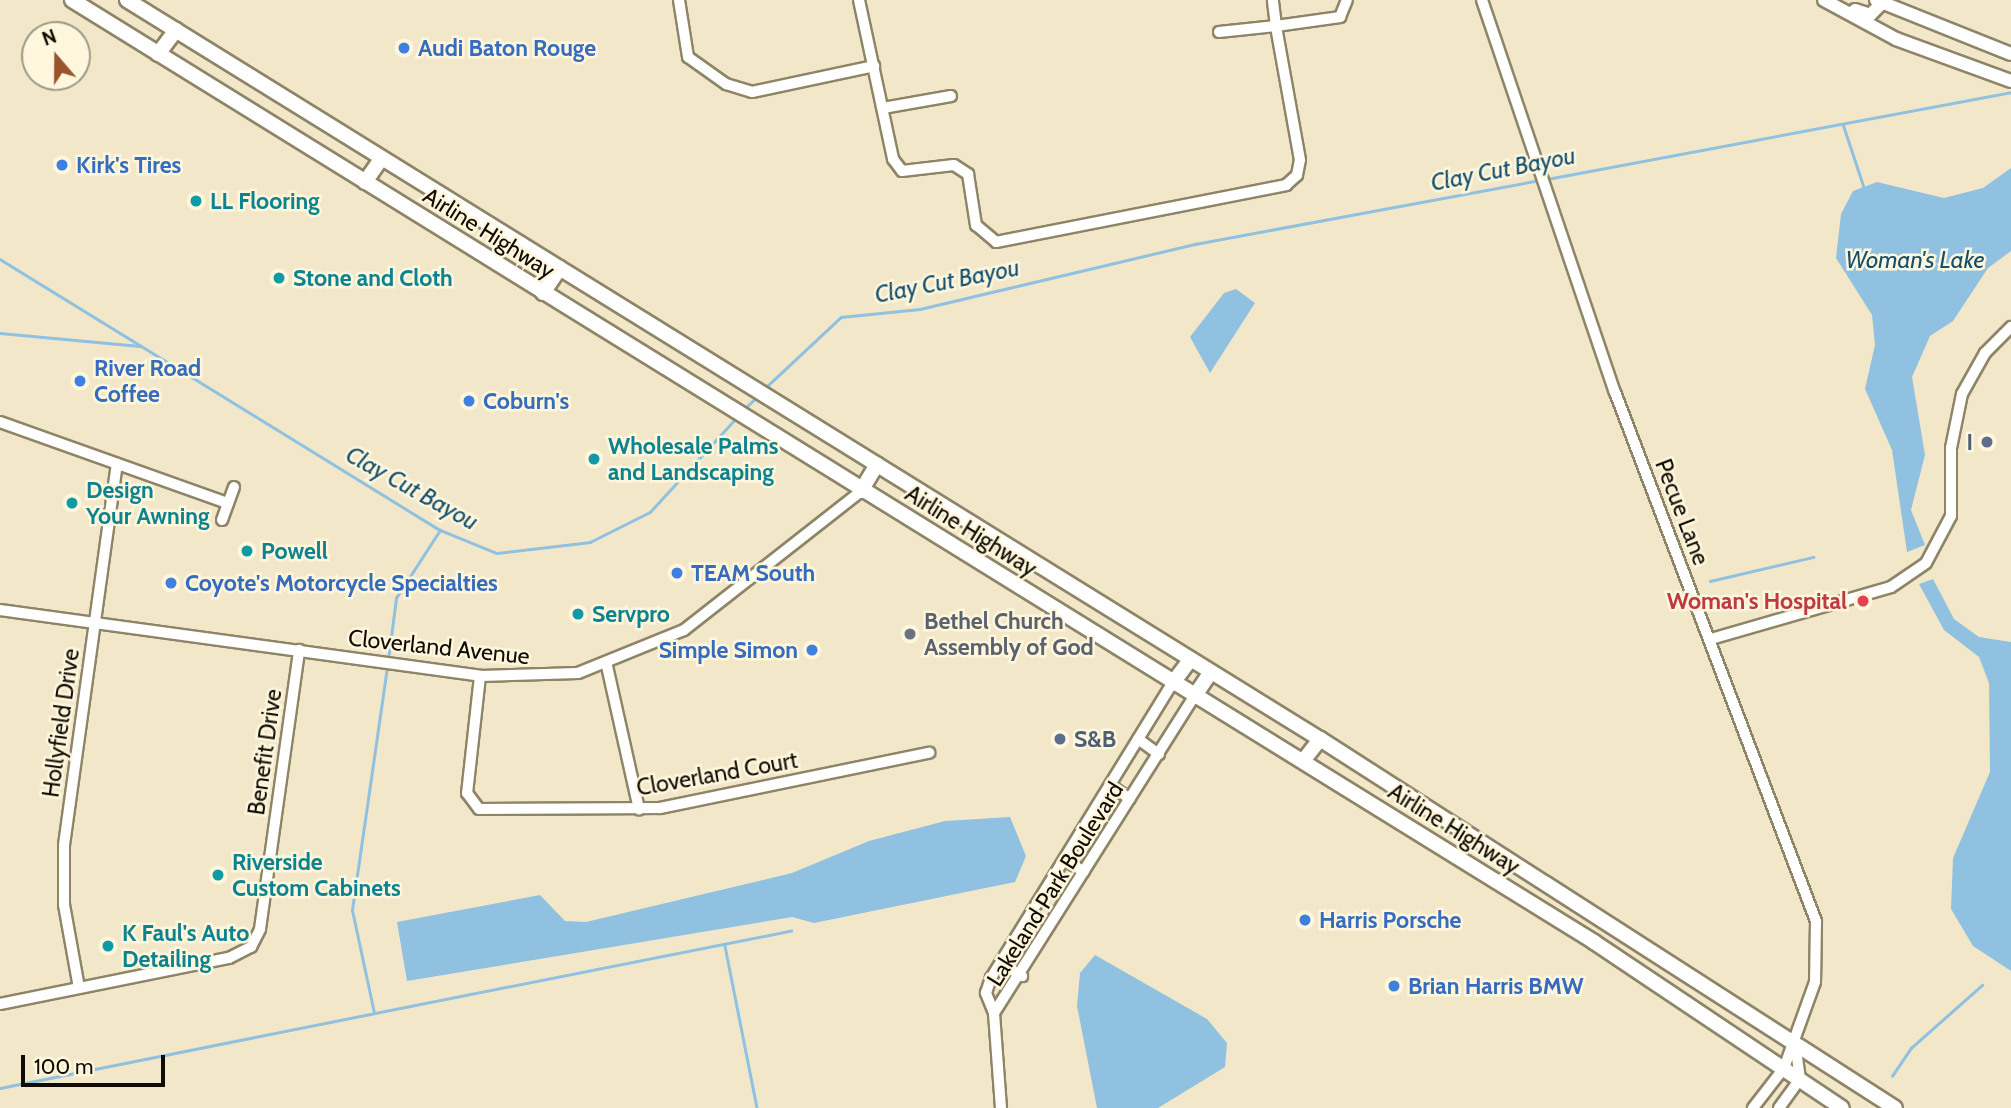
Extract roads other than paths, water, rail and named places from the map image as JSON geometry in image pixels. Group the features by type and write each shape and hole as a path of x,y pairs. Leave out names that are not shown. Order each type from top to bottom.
{"highway":[{"name":"Airline Highway","path":"72,0 1172,684 1303,761 1784,1068 1842,1108"},
{"name":"Airline Highway","path":"127,0 1320,739 1795,1038 1895,1108"},
{"path":"158,54 176,30"},
{"path":"365,182 382,158"},
{"path":"543,293 560,268"},
{"path":"861,491 877,464"},
{"path":"1172,684 1191,659"},
{"path":"1194,697 1211,672"},
{"path":"1303,761 1320,739"}],"main road":[{"path":"1829,3 1870,15 1879,2 1903,6 2007,53"},
{"path":"1829,3 1896,39 1952,57 2011,81"}],"street":[{"path":"679,0 688,57 726,84 752,92 874,66"},
{"path":"859,0 893,159 902,171 954,165 968,174 976,225 992,242 1144,215 1286,185 1297,175 1273,0"},
{"path":"1219,32 1340,17 1348,0"},
{"name":"Pecue Lane","path":"1482,0 1557,211 1615,391 1816,920 1815,982 1784,1068 1753,1108"},
{"path":"883,108 951,96"},
{"path":"1711,639 1891,587 1926,563 1951,516 1951,448 1962,394 1985,354 2011,327"},
{"path":"0,422 228,503"},
{"name":"Hollyfield Drive","path":"79,988 63,859 117,464"},
{"path":"222,520 234,487"},
{"name":"Cloverland Avenue","path":"0,610 480,676 553,677 607,666 684,631 861,491"},
{"name":"Benefit Drive","path":"79,988 229,958 255,942 299,650"},
{"path":"607,666 639,809"},
{"name":"Cloverland Court","path":"480,676 467,793 479,809 639,809 929,753"},
{"name":"Lakeland Park Boulevard","path":"994,1013 986,993 1001,963 1172,684"},
{"name":"Lakeland Park Boulevard","path":"994,1013 1022,975 1194,697"},
{"path":"1138,739 1159,754"},
{"path":"1110,785 1130,799"},
{"path":"1065,860 1084,872"},
{"path":"1001,963 1022,975"},
{"path":"0,1004 79,988"},
{"path":"994,1013 1001,1108"},
{"path":"1779,1108 1800,1079 1795,1038"}],"water":[{"name":"Woman's Lake","path":"2011,168 2011,251 1988,268 1953,321 1930,336 1912,377 1925,455 1911,510 1925,545 1907,552 1892,450 1865,389 1875,345 1872,315 1836,258 1841,214 1853,191 1877,182 1944,198 1983,188"},
{"path":"1236,289 1255,303 1210,373 1190,337 1224,293"},
{"path":"1933,579 1954,619 1979,637 2011,642 2011,971 1973,946 1951,909 1953,858 1990,772 1989,683 1979,657 1944,630 1919,584"},
{"path":"1010,817 1026,856 1015,882 814,923 792,917 407,981 397,922 540,895 565,921 586,922 792,873 869,841 945,821"},
{"path":"1095,955 1207,1019 1227,1043 1225,1067 1158,1108 1097,1108 1077,1006 1080,973"}],"waterway":[{"name":"Clay Cut Bayou","path":"1547,179 2011,92"},
{"path":"1843,124 1864,187"},
{"name":"Clay Cut Bayou","path":"764,389 841,317 920,309 1195,244 1541,180"},
{"name":"Clay Cut Bayou","path":"0,259 440,530 497,553 590,542 650,512 737,417"},
{"path":"0,333 139,346"},
{"name":"Clay Cut Bayou","path":"744,409 757,397"},
{"path":"388,660 396,598 440,530"},
{"path":"1710,581 1813,557"},
{"path":"0,1088 374,1013 352,910 387,667"},
{"path":"375,1013 791,931"},
{"path":"725,946 757,1108"},
{"path":"1892,1076 1911,1048 1982,985"}],"place":[{"name":"Audi Baton Rouge","path":"404,48"},
{"name":"Kirk's Tires","path":"62,165"},
{"name":"LL Flooring","path":"196,201"},
{"name":"Stone and Cloth","path":"279,278"},
{"name":"River Road Coffee","path":"80,381"},
{"name":"Coburn's","path":"469,401"},
{"name":"I","path":"1987,442"},
{"name":"Wholesale Palms and Landscaping","path":"594,459"},
{"name":"Design Your Awning","path":"72,503"},
{"name":"Powell","path":"247,551"},
{"name":"TEAM South","path":"677,573"},
{"name":"Coyote's Motorcycle Specialties","path":"171,583"},
{"name":"Woman's Hospital","path":"1863,601"},
{"name":"Servpro","path":"578,614"},
{"name":"Bethel Church Assembly of God","path":"910,634"},
{"name":"Simple Simon","path":"812,650"},
{"name":"S&B","path":"1060,739"},
{"name":"Riverside Custom Cabinets","path":"218,875"},
{"name":"Harris Porsche","path":"1305,920"},
{"name":"K Faul's Auto Detailing","path":"108,946"},
{"name":"Brian Harris BMW","path":"1394,986"}]}
